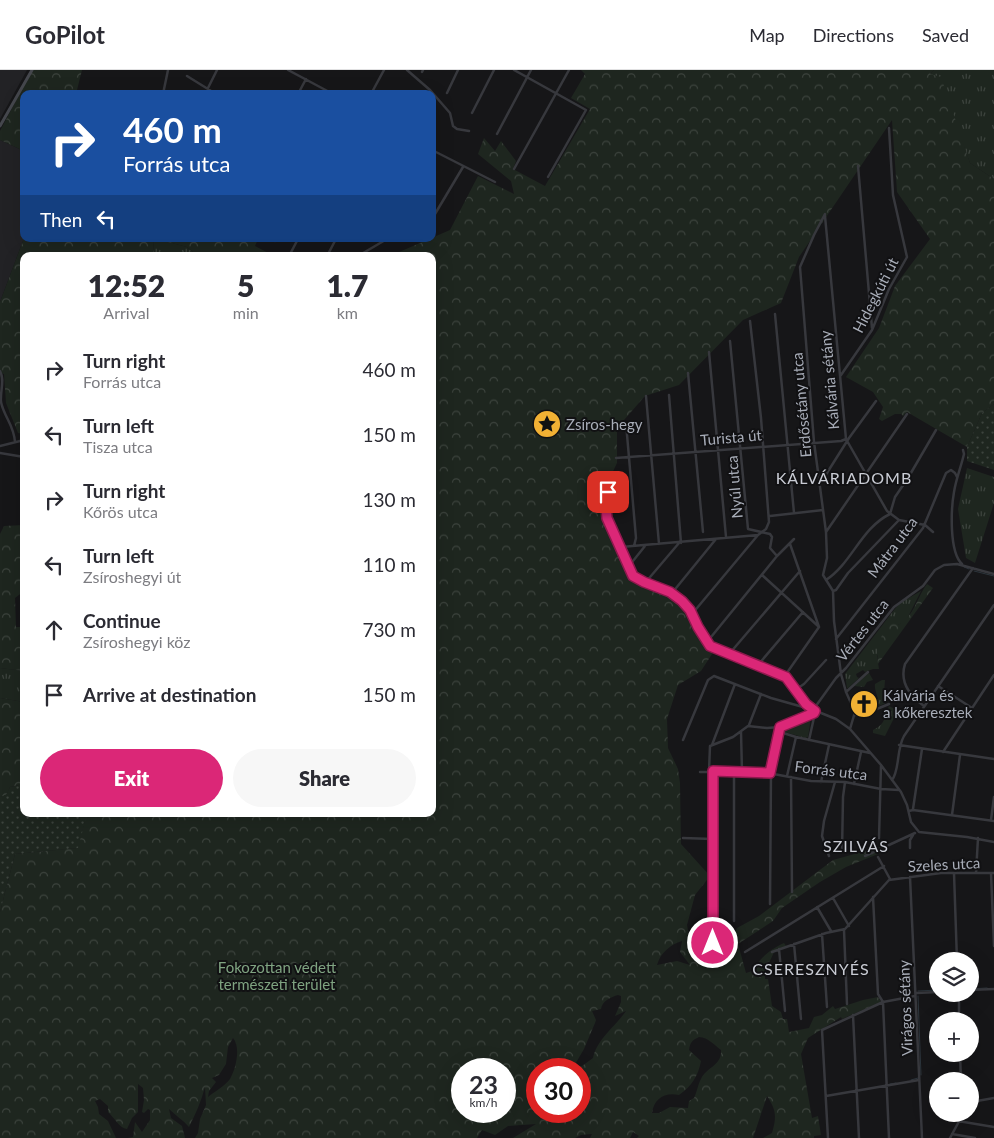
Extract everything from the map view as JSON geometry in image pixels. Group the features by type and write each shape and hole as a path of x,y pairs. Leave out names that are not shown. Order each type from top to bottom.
{"main road":[{"path":"0,126 2,118 32,70"}],"street":[{"path":"164,90 168,70"},
{"path":"187,76 207,89 217,70"},
{"path":"288,70 326,90"},
{"path":"373,90 384,70"},
{"path":"407,70 430,90"},
{"path":"447,93 458,70"},
{"path":"472,113 494,70"},
{"path":"514,70 586,110 548,177"},
{"path":"497,134 531,70"},
{"path":"514,169 569,70"},
{"path":"300,90 306,79"},
{"path":"436,97 450,113 453,126 457,129 469,131"},
{"name":"Hidegkúti út","path":"840,376 872,330 907,257 893,194 889,128"},
{"path":"436,152 495,182"},
{"path":"858,166 872,330"},
{"path":"436,212 463,167"},
{"name":"Erdősétány utca","path":"825,214 800,267 814,442 826,532 827,558 823,572 826,580"},
{"name":"Kálvária sétány","path":"825,214 847,440 883,507 899,520 925,525"},
{"path":"364,252 378,242"},
{"path":"775,314 794,513"},
{"path":"692,614 768,527 770,516 750,321"},
{"name":"Nyúl utca","path":"730,341 742,448 748,529 760,534"},
{"path":"709,352 726,538"},
{"path":"0,371 3,376 2,404 15,433 15,442"},
{"path":"688,373 704,532"},
{"path":"645,583 680,543 668,395"},
{"path":"646,396 659,544"},
{"path":"820,484 847,440 876,401"},
{"path":"826,532 907,414"},
{"path":"626,423 636,538 634,546"},
{"path":"850,729 855,715 841,674 834,621 833,592 826,580 839,569 874,525 890,514 895,497 936,430"},
{"name":"Turista út","path":"616,458 847,440"},
{"path":"0,446 20,441"},
{"path":"963,450 954,494 952,522 956,555 963,566"},
{"path":"0,453 20,456"},
{"name":"Mátra utca","path":"836,638 925,525 946,472 951,470 957,477"},
{"path":"612,484 605,496 607,518 633,576 645,583 672,593 682,601 692,614 707,642 717,649 789,679 795,690 814,711"},
{"path":"770,516 823,510"},
{"path":"833,592 848,573 899,520"},
{"path":"925,525 933,532"},
{"path":"620,546 680,543 769,533 772,535 770,548 777,556"},
{"path":"707,642 794,538"},
{"path":"672,593 716,539"},
{"path":"789,544 791,545 819,627"},
{"path":"628,566 645,546"},
{"name":"Vértes utca","path":"814,711 836,678 898,602 923,586 935,570 948,564 994,574"},
{"path":"924,706 907,691 903,676 905,664 973,568"},
{"path":"730,653 800,571"},
{"path":"762,575 819,627"},
{"path":"892,780 895,776 899,745 994,605"},
{"path":"758,665 803,612"},
{"path":"784,677 819,627"},
{"path":"795,690 804,684 826,660"},
{"path":"846,692 868,672"},
{"path":"943,752 994,675"},
{"path":"683,740 708,680 717,676 761,694 836,719 850,729 900,790 917,833"},
{"path":"713,943 711,745 735,684"},
{"path":"938,686 972,708"},
{"path":"711,745 741,732 748,726 761,694"},
{"path":"855,715 862,715 889,704"},
{"path":"748,726 780,727 814,711"},
{"path":"809,740 814,711"},
{"path":"770,904 771,773 780,727"},
{"path":"741,732 742,772"},
{"path":"780,732 872,754"},
{"path":"792,892 789,777 796,737"},
{"path":"821,782 829,745"},
{"path":"899,745 994,760"},
{"path":"913,810 922,749"},
{"path":"854,784 861,752"},
{"path":"952,815 960,755"},
{"path":"879,838 881,765"},
{"name":"Forrás utca","path":"700,772 771,773 821,782 846,782 900,790"},
{"path":"734,772 734,921"},
{"path":"829,856 822,836 824,821 835,782"},
{"path":"842,852 846,782"},
{"path":"909,811 992,821 994,797"},
{"path":"910,848 910,840 917,833"},
{"path":"865,856 917,833 978,838 993,842 994,838"},
{"path":"682,838 713,839"},
{"path":"976,873 978,838"},
{"path":"878,858 890,880"},
{"path":"745,952 884,866"},
{"name":"Szeles utca","path":"844,930 890,880 940,873 992,873"},
{"path":"954,873 957,952"},
{"path":"992,873 994,946"},
{"name":"Virágos sétány","path":"910,877 922,1138"},
{"path":"873,897 878,994 883,1002 889,1138"},
{"path":"833,898 849,926"},
{"path":"817,907 831,931"},
{"path":"772,952 831,931 844,930 847,1004"},
{"path":"696,931 713,931"},
{"path":"822,934 827,1007"},
{"path":"794,944 801,1019"},
{"path":"779,949 785,1010"},
{"path":"979,990 994,989"},
{"path":"828,1138 822,1030 883,1002 929,993"},
{"path":"853,1015 859,1138"},
{"path":"826,1096 919,1080"},
{"path":"979,1100 994,1098"},
{"path":"950,1138 958,1122 994,1128"},
{"path":"952,1134 975,1138"}],"shaded area":[{"path":"0,70 27,70 0,119"},
{"path":"0,140 20,149 20,242 22,242 0,302"}],"green space":[{"path":"32,70 82,70 77,90 22,90"},
{"name":"Fokozottan védett természeti terület","path":"581,70 934,70 930,74 941,77 970,163 994,179 994,404 982,413 967,447 907,412 903,416 895,414 882,421 879,419 883,407 873,392 846,377 879,328 895,286 930,239 897,192 892,120 799,257 781,303 743,320 679,385 645,396 617,428 617,463 603,492 605,522 632,579 673,597 689,609 697,628 714,651 701,671 678,685 667,719 668,748 678,769 680,783 681,844 710,876 695,895 687,925 691,946 729,946 737,928 759,916 833,860 880,847 883,852 846,867 820,882 782,908 773,921 738,944 746,973 755,970 759,961 771,951 784,943 786,946 775,950 769,963 770,975 765,976 765,979 768,979 772,1006 781,1012 783,1019 787,1019 789,1032 809,1028 814,1017 822,1015 833,1006 835,1009 878,997 881,1002 842,1019 841,1017 808,1038 801,1054 812,1118 818,1116 821,1135 814,1136 814,1138 763,1138 772,1133 775,1122 774,1109 767,1096 753,1138 637,1138 639,1136 633,1132 630,1138 590,1138 592,1134 581,1135 575,1138 513,1138 536,1124 508,1126 495,1135 482,1130 477,1138 195,1138 206,1105 205,1087 189,1127 169,1109 171,1118 182,1126 185,1138 128,1138 133,1137 135,1122 142,1132 150,1120 150,1110 142,1112 143,1088 138,1084 138,1112 132,1118 127,1129 119,1124 108,1112 108,1106 100,1099 95,1101 99,1114 108,1121 116,1138 0,1138 0,912 15,854 77,848 86,817 436,817 436,252 399,252 422,242 436,242 436,236 450,230 478,176 514,194 511,181 478,154 484,138 495,151 501,141 516,161 513,169 545,186 590,109 571,98 585,74","holes":["682,941 680,952 690,965 677,961 657,965 663,953","699,1037 706,1039 721,1050 721,1055 719,1060 703,1075 694,1098 689,1101 688,1108 670,1107 659,1113 652,1113 657,1100 664,1096 679,1095 694,1080 701,1061 689,1050 690,1045","233,1038 237,1052 236,1064 232,1075 225,1084 208,1097 209,1091 216,1082 212,1078 219,1075 226,1064 228,1047"]},
{"path":"934,70 994,70 994,179 970,163 958,130 929,75"},
{"path":"20,93 20,149 0,140 0,131"},
{"path":"22,242 154,242 153,252 20,252 20,433 18,433 6,403 4,374 0,373 0,302"},
{"path":"154,242 168,242 187,247 193,252 153,252"},
{"path":"168,242 257,242 255,246 266,252 193,252 187,247"},
{"path":"994,404 994,470 967,461 967,447 982,413"},
{"path":"967,468 994,477 994,503 975,563 966,558 958,509"},
{"path":"20,525 20,594 15,598 16,627 20,627 20,670 0,668 0,534 4,526"},
{"path":"927,584 933,588 878,664 878,647 884,631 892,622 896,622 898,625 908,617"},
{"path":"921,591 906,621 898,625 877,656 879,669 865,672 863,670 856,674 859,678 847,688 845,674 900,603"},
{"path":"0,668 20,670 20,701 0,698"},
{"path":"869,673 873,680 867,682 864,687 854,686"},
{"path":"885,680 884,693 888,702 879,706 877,705 878,699 875,684"},
{"path":"864,695 869,706 856,711 853,701"},
{"path":"0,698 20,701 20,785 10,787 6,796 0,797"},
{"path":"889,706 895,709 893,715 895,716 885,736 873,733 873,730 883,722"},
{"path":"811,717 808,737 806,738 781,731 782,727 797,724"},
{"path":"20,785 20,817 86,817 78,848 15,854 0,912 0,797 6,795 10,787"}],"waterway":[{"path":"964,567 969,569"},
{"path":"974,571 994,576"},
{"path":"979,988 987,988"},
{"path":"918,991 929,990"},
{"path":"918,996 921,1075"},
{"path":"911,1080 918,1078"},
{"path":"890,1084 896,1083"}],"place":[{"name":"Zsíros-hegy","path":"547,424"},
{"name":"Kálvária és a kőkeresztek","path":"864,704"}],"district":[{"name":"KÁLVÁRIADOMB","path":"844,477"},
{"name":"SZILVÁS","path":"856,845"},
{"name":"CSERESZNYÉS","path":"811,968"}],"route":[{"path":"608,492 605,496 607,518 633,576 670,592 682,601 690,610 710,646 786,677 806,704 815,711 780,727 770,773 713,771 713,943"}]}
